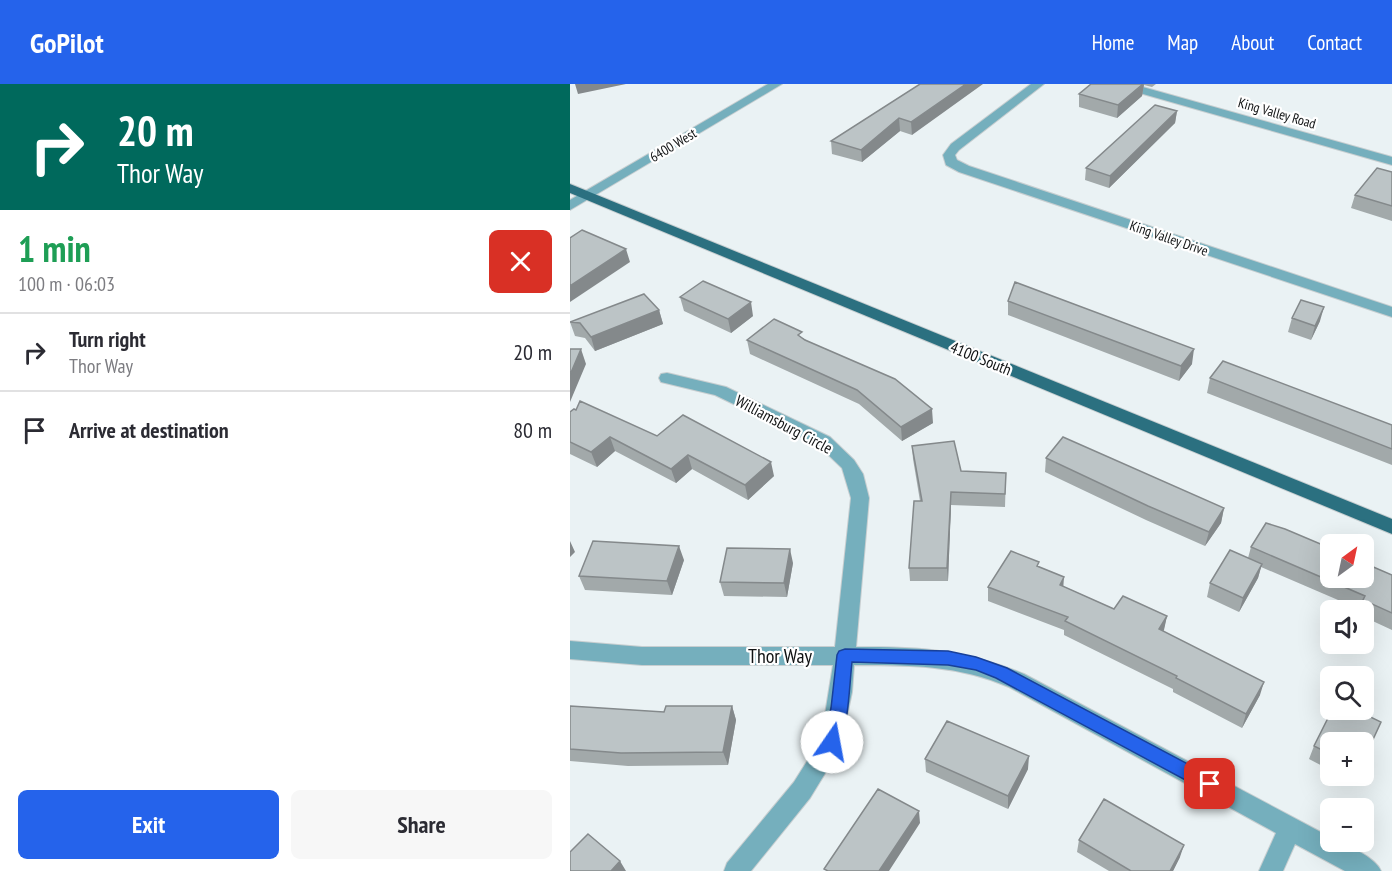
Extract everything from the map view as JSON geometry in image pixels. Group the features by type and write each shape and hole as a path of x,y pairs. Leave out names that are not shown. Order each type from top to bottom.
{"main road":[{"name":"4100 South","path":"570,188 1392,527"}],"street":[{"name":"6400 West","path":"570,206 776,84"},
{"name":"King Valley Drive","path":"1038,84 955,147 950,152 949,159 964,169 1392,312"},
{"name":"King Valley Road","path":"1119,84 1392,161"},
{"name":"Williamsburg Circle","path":"667,378 720,391 824,441 848,464 854,474 860,498 845,655 832,742 802,790 736,871"},
{"name":"Thor Way","path":"570,650 642,656 845,655 948,658 976,664 1002,673 1369,871"},
{"path":"1271,871 1290,828"}],"building":[{"path":"920,84 966,84 911,122 899,118 861,150 831,141"},
{"path":"1091,84 1143,84 1118,105 1079,94"},
{"path":"1155,105 1177,111 1110,176 1086,168"},
{"path":"1377,168 1392,172 1392,206 1355,195"},
{"path":"582,230 626,249 570,286 570,238"},
{"path":"703,281 751,302 728,319 680,297"},
{"path":"1015,282 1194,349 1181,366 1008,301"},
{"path":"644,294 659,310 591,337 580,323 570,322"},
{"path":"1301,300 1324,307 1315,326 1292,318"},
{"path":"774,319 802,332 798,335 805,340 895,379 932,409 901,427 857,390 747,340"},
{"path":"570,349 581,349 570,375"},
{"path":"1223,361 1392,425 1392,449 1210,378"},
{"path":"580,401 657,436 683,415 771,462 745,485 688,455 671,469 610,437 591,452 570,442 570,412 576,410"},
{"path":"1063,437 1224,508 1209,532 1148,506 1046,458"},
{"path":"954,441 961,471 1006,473 1005,494 951,492 947,568 909,568 914,501 922,501 912,446"},
{"path":"1266,523 1320,544 1320,577 1251,547"},
{"path":"593,541 679,546 667,581 579,576"},
{"path":"727,548 790,549 784,583 720,582"},
{"path":"1230,550 1262,564 1243,598 1210,583"},
{"path":"1011,551 1039,562 1037,566 1064,577 1060,585 1114,609 1123,596 1167,616 1159,629 1264,682 1246,714 1176,678 1177,676 1065,621 1068,617 988,587"},
{"path":"1374,567 1392,575 1392,613 1374,605 1374,600 1363,600 1365,596 1346,588 1374,588"},
{"path":"570,706 664,712 666,706 732,706 723,752 621,753 570,749"},
{"path":"1374,719 1381,722 1374,737 1374,732 1321,732 1327,720"},
{"path":"947,721 1029,756 1008,796 925,759"},
{"path":"1320,734 1320,749 1314,746"},
{"path":"878,789 919,811 879,871 828,871 824,869"},
{"path":"1104,799 1184,845 1170,871 1131,871 1079,840"},
{"path":"588,834 620,861 611,871 570,871 570,852"}],"route":[{"path":"832,742 837,724 845,655 948,658 1002,673 1210,784"}]}
